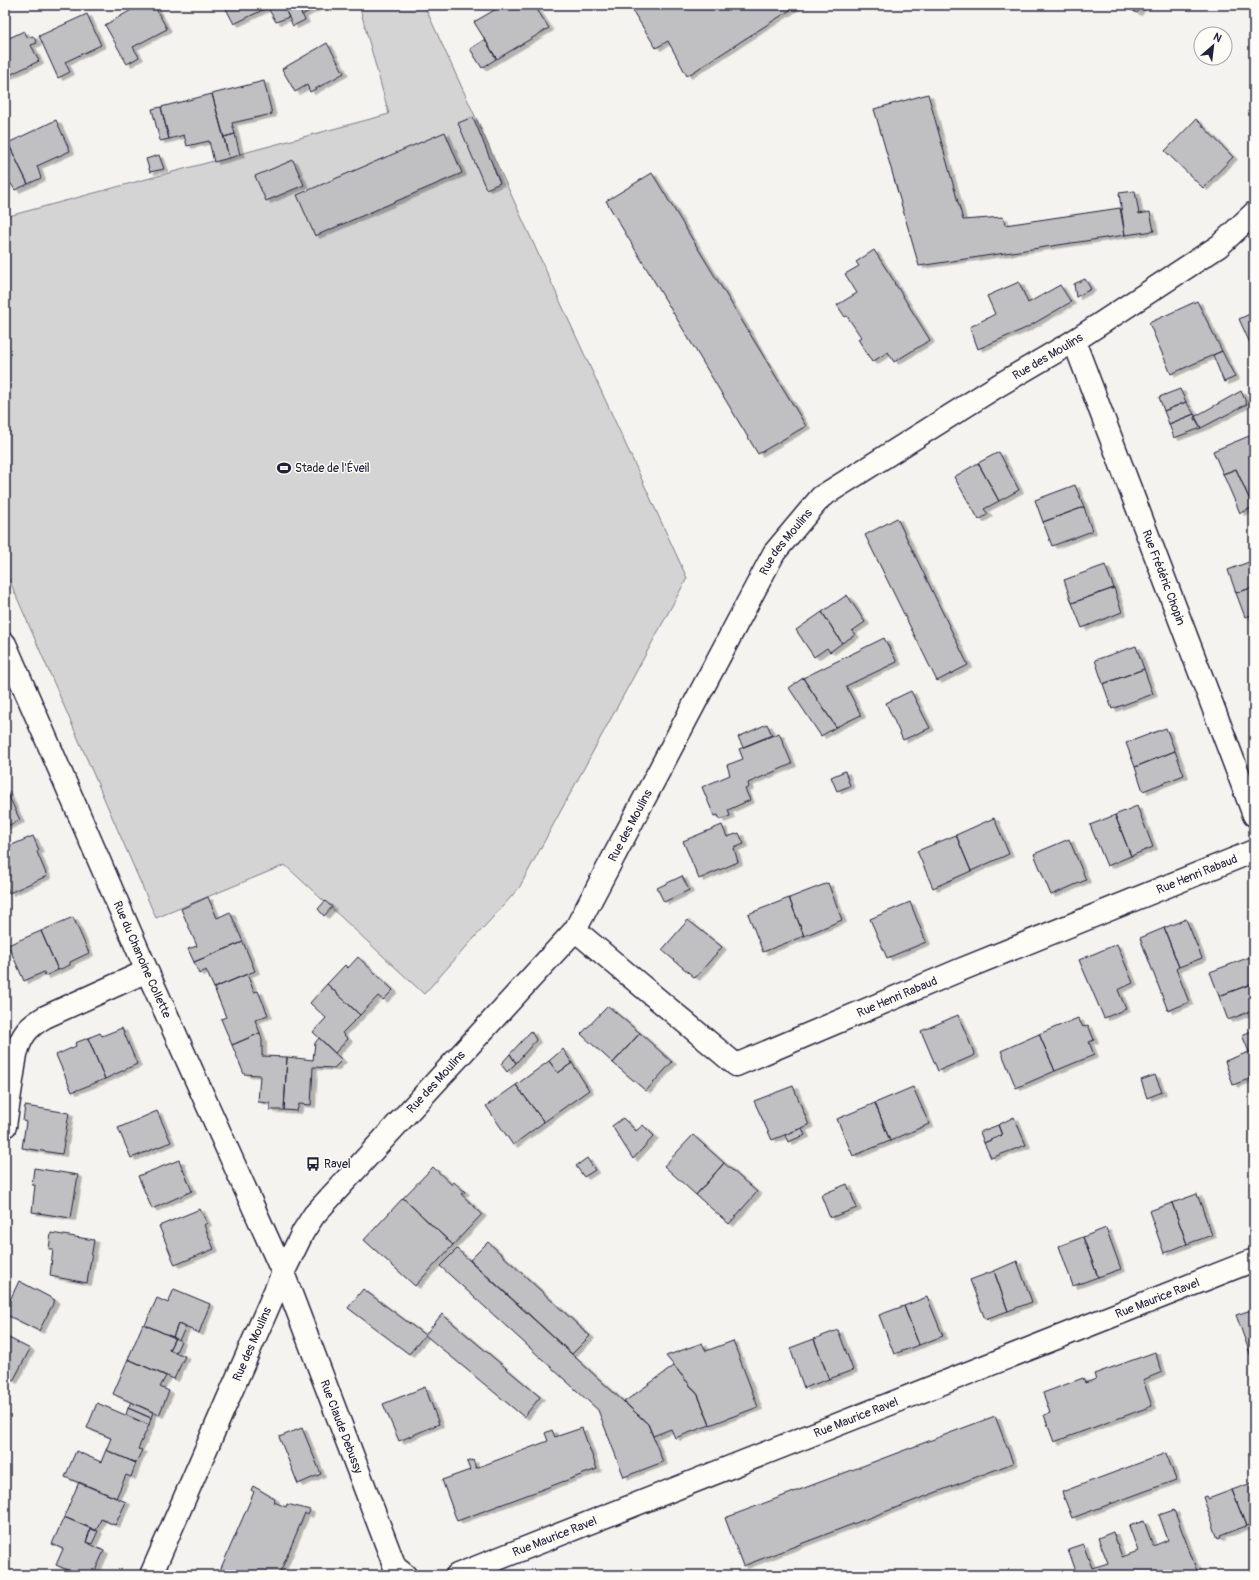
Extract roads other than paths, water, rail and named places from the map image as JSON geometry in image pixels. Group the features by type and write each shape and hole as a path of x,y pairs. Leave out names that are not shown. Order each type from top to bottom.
{"street":[{"name":"Rue des Moulins","path":"151,1575 283,1274 303,1232 314,1215 575,930 774,553 821,497 1074,341 1219,246 1254,213"},
{"name":"Rue Frédéric Chopin","path":"1074,341 1254,815"},
{"name":"Rue du Chanoine Collette","path":"5,644 147,971 283,1274"},
{"name":"Rue Henri Rabaud","path":"575,930 736,1065 960,970 1254,851"},
{"path":"5,1126 19,1043 33,1024 45,1017 147,971"},
{"name":"Rue Maurice Ravel","path":"458,1575 1254,1260"},
{"name":"Rue Claude Debussy","path":"283,1274 395,1567 405,1575"}],"place":[{"name":"Stade de l'Éveil","path":"284,468"},
{"name":"Ravel","path":"313,1164"}]}
